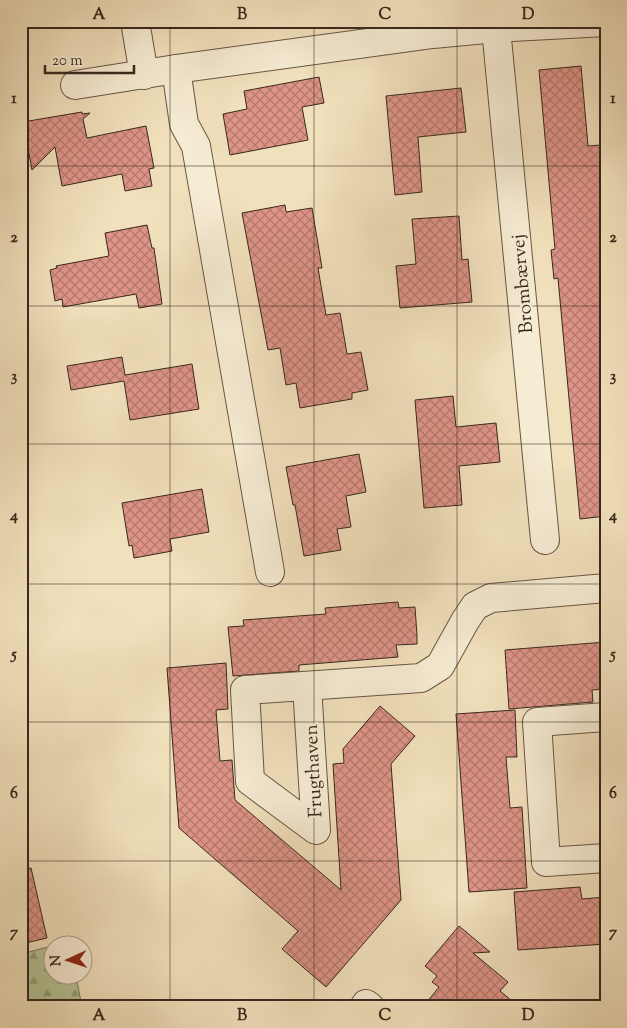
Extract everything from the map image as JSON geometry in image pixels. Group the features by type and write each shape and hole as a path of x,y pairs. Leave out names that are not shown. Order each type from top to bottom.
{"street":[{"path":"135,21 144,75"},
{"path":"75,85 433,28 496,28 606,22"},
{"name":"Brombærvej","path":"496,28 544,540"},
{"path":"176,69 184,124 196,146 270,572"},
{"name":"Frugthaven","path":"308,686 316,830 250,781 245,690 421,678 440,666 464,621 475,606 491,598 606,588"},
{"path":"606,717 537,722 546,862 606,858"},
{"path":"364,1007 366,1004 370,1007"}],"green space":[{"path":"42,949 42,986 78,986 82,1007 21,1007 21,954"}],"building":[{"path":"581,66 588,146 600,145 600,150 606,149 606,247 600,248 602,274 600,275 606,337 606,516 580,519 558,278 554,279 551,250 555,249 539,70"},
{"path":"319,77 324,103 302,107 308,140 230,155 223,114 247,109 244,91"},
{"path":"461,88 466,132 418,137 422,192 395,195 386,96"},
{"path":"82,112 82,114 90,113 83,119 87,138 146,126 154,168 149,169 152,186 125,191 122,174 62,186 55,147 32,170 23,122"},
{"path":"285,205 286,212 312,208 322,268 318,268 326,315 340,313 347,354 361,352 368,390 352,393 352,399 300,408 296,383 286,385 280,348 268,350 242,213"},
{"path":"459,216 462,260 468,259 472,302 400,308 396,266 416,264 412,219"},
{"path":"147,225 152,248 154,248 162,304 139,308 136,294 63,307 62,299 55,301 50,270 57,268 56,266 109,256 105,233"},
{"path":"122,357 125,375 192,364 199,409 130,420 124,381 71,390 67,366"},
{"path":"453,396 456,427 496,423 500,462 459,466 462,505 424,508 415,400"},
{"path":"359,454 366,492 346,496 351,527 337,529 341,550 304,556 286,467"},
{"path":"202,489 209,532 170,539 172,551 134,558 132,545 129,546 122,503"},
{"path":"398,602 399,608 415,607 417,644 396,645 398,657 299,665 299,671 233,676 228,627 244,626 243,620 326,614 325,608"},
{"path":"606,642 606,689 592,690 593,702 509,709 505,650"},
{"path":"226,663 228,709 216,710 220,761 232,760 235,800 341,890 333,764 344,763 343,749 380,706 415,736 391,764 401,900 326,987 282,949 298,931 179,828 167,668"},
{"path":"515,710 517,757 506,757 510,808 522,807 527,888 469,892 456,714"},
{"path":"31,868 47,936 42,936 42,939 21,944 21,869"},
{"path":"580,887 582,899 606,897 606,944 518,950 514,892"},
{"path":"459,926 490,952 473,953 508,982 500,991 519,1007 423,1007 439,987 432,982 437,976 425,966"}]}
